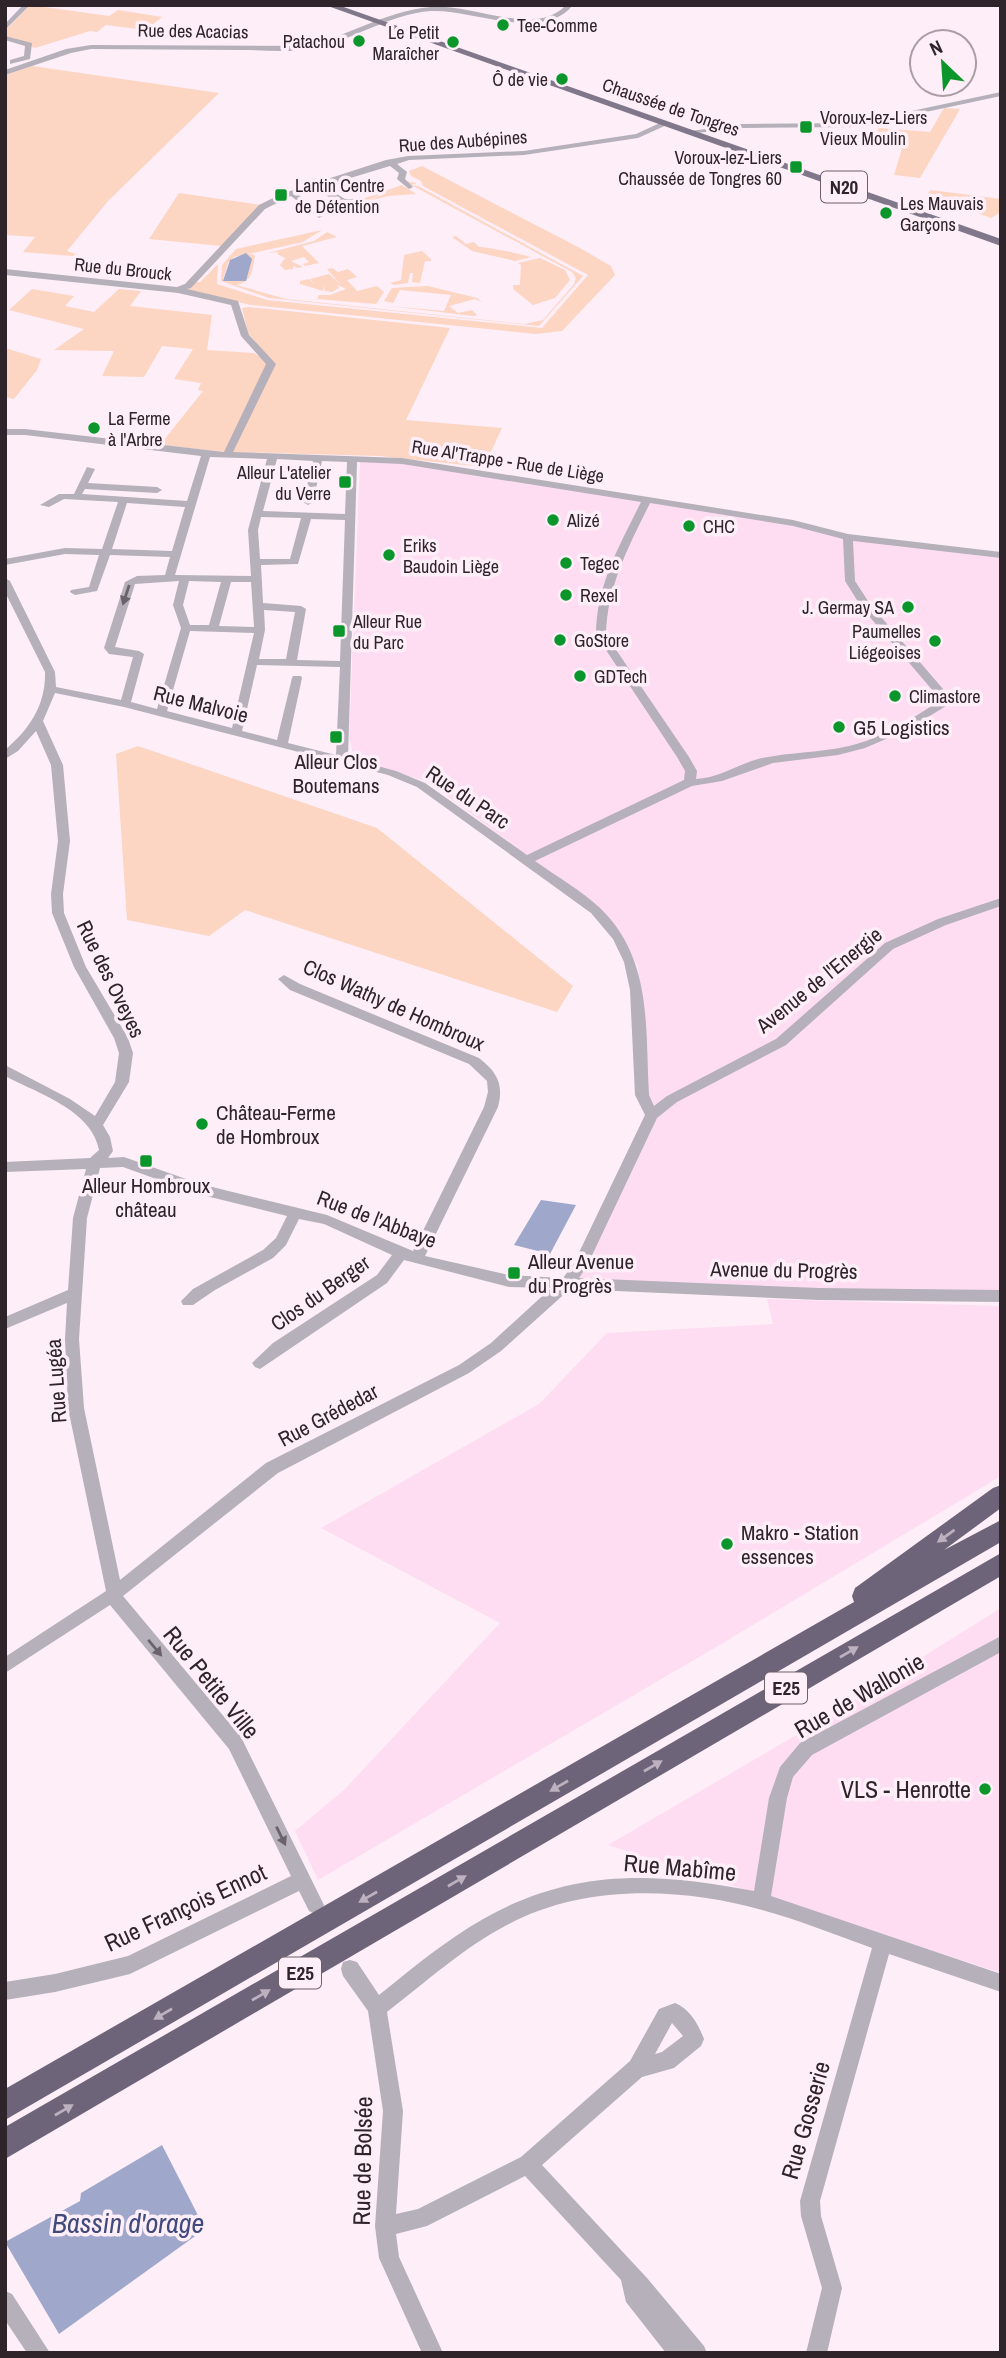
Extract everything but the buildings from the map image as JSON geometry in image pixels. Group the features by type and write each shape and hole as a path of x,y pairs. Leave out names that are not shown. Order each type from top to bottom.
{"highway":[{"path":"639,1740 660,1718 856,1601 1001,1495"},
{"name":"E25","path":"5,2105 1001,1530"},
{"name":"E25","path":"5,2144 993,1572"}],"main road":[{"name":"Chaussée de Tongres","path":"329,5 1001,243"}],"street":[{"path":"5,28 27,5"},
{"name":"Rue des Acacias","path":"5,73 69,51 91,47 306,48 328,44 413,12 447,9 516,21 538,20 561,14 570,5"},
{"path":"5,38 29,46 27,57 5,64"},
{"path":"687,132 742,126 855,125 1001,94"},
{"name":"Rue des Aubépines","path":"178,290 188,286 262,207 293,194 389,162 421,156 537,151 638,136 665,124"},
{"path":"389,162 403,172 401,179 409,187"},
{"path":"318,186 344,202 352,201"},
{"path":"293,194 319,216"},
{"name":"Rue du Brouck","path":"5,272 178,290 217,297 237,304 245,336 271,364 227,455"},
{"name":"Rue Al'Trappe - Rue de Liège","path":"5,432 25,432 206,454 414,462 793,523 848,537 1001,555"},
{"path":"169,578 206,454"},
{"path":"236,733 260,630 253,533 273,456"},
{"path":"308,502 318,458"},
{"path":"342,759 352,459"},
{"path":"76,497 90,469"},
{"path":"82,485 157,490"},
{"path":"45,505 59,496 191,504"},
{"path":"75,592 93,589 123,501"},
{"path":"646,501 604,590 599,614 601,635 687,764 691,771 690,782"},
{"path":"257,514 349,517"},
{"path":"255,562 294,562 307,516"},
{"path":"526,860 690,782 712,781 757,762 785,756 859,747 914,721 942,704 939,691 866,606 849,581 848,537"},
{"path":"5,562 59,551 176,554"},
{"path":"125,704 139,654 113,652 109,647 131,581 169,578 256,579"},
{"path":"161,713 186,628 177,605 185,579"},
{"path":"214,629 227,579"},
{"path":"5,581 50,672 49,689 38,722 19,745 5,756"},
{"path":"258,606 301,608 292,663"},
{"path":"186,628 260,630"},
{"path":"253,662 344,664"},
{"path":"282,744 297,678"},
{"name":"Rue Malvoie","path":"49,689 125,704 342,759"},
{"name":"Rue des Oveyes","path":"38,722 57,765 64,849 57,894 58,913 80,967 125,1047 122,1082 96,1126"},
{"name":"Rue du Parc","path":"342,759 392,773 421,785 595,910 618,937 632,972 642,1094 652,1115"},
{"name":"Avenue de l'Energie","path":"567,1283 580,1266 652,1115 672,1099 781,1042 889,946 942,922 1001,902"},
{"name":"Clos Wathy de Hombroux","path":"284,979 295,987 474,1061 492,1074 496,1090 491,1107 409,1256"},
{"path":"5,1070 72,1108 96,1126"},
{"name":"Rue Lugéa","path":"96,1126 105,1141 106,1151 94,1163 80,1218 72,1339 76,1408 114,1594"},
{"name":"Rue de l'Abbaye","path":"5,1167 124,1162 198,1189 327,1220 409,1256 509,1281 567,1283"},
{"path":"188,1301 199,1291 267,1255 279,1244 296,1211"},
{"name":"Clos du Berger","path":"260,1363 278,1348 382,1279 409,1256"},
{"name":"Avenue du Progrès","path":"567,1283 820,1294 1001,1296"},
{"name":"Rue Grédedar","path":"5,1666 114,1594 272,1468 464,1369 496,1347 567,1283"},
{"path":"5,1322 75,1293"},
{"name":"Rue Petite Ville","path":"114,1594 135,1625 235,1743 314,1905"},
{"name":"Rue de Wallonie","path":"761,1901 778,1798 786,1773 806,1749 1001,1643"},
{"name":"Rue François Ennot","path":"5,1991 55,1983 130,1965 301,1881"},
{"name":"Rue Mabîme","path":"377,2008 464,1940 504,1916 566,1892 633,1883 728,1894 761,1901 1001,1983"},
{"name":"Rue Gosserie","path":"816,2353 832,2288 811,2216 810,2201 883,1943"},
{"name":"Rue de Bolsée","path":"350,1969 377,2008 393,2111 385,2225 389,2258 433,2353"},
{"path":"385,2225 420,2219 528,2164 637,2068"},
{"path":"528,2164 697,2353"},
{"path":"631,2277 633,2295 680,2353"},
{"path":"5,2301 40,2353"}],"shaded area":[{"path":"30,5 109,16 118,10 162,17 146,30 106,25 97,32 90,31 35,48 5,38 5,31"},
{"path":"32,66 219,93 108,201 67,251 84,257 23,252 35,237 5,235 5,75"},
{"path":"944,108 960,109 920,178 894,175 903,145 873,141 879,128 930,132"},
{"path":"422,166 578,247 611,266 615,275 562,331 536,334 251,305 187,290 194,282 200,282 218,264 217,284 267,300 542,328 588,275 423,186 409,171"},
{"path":"404,181 417,183 412,185 583,276 539,326 269,298 221,281 222,265 236,249 322,230 303,242 248,254 255,256 250,275 246,281 236,285 286,299 525,324 543,320 574,284 576,278 572,272","holes":["247,254 251,259 223,280 228,263 234,257"]},
{"path":"402,185 416,194 388,196 361,203 404,187 322,216 311,206 332,205 339,200 345,205"},
{"path":"931,190 1001,199 1001,212 991,218 926,195"},
{"path":"179,193 261,205 222,246 149,239"},
{"path":"327,232 337,237 302,246 319,263 305,266 303,264 309,262 304,257 291,261 303,267 296,268 294,265 293,269 285,270 280,265 285,258 277,254 279,252 268,253 314,241"},
{"path":"456,236 466,244 474,242 479,247 531,257 515,261 472,251 452,237"},
{"path":"422,251 431,261 425,261 420,283 412,282 413,273 410,273 408,283 390,283 401,280 404,255"},
{"path":"540,258 565,270 570,280 555,298 533,305 513,289 513,285 520,285 521,265 518,263"},
{"path":"332,268 338,272 348,269 357,277 347,280 357,291 377,286 384,292 376,304 317,299 319,295 330,295 346,289 338,285 339,288 332,292 325,291 324,286 323,291 300,284 300,281 309,279 317,286 310,279 329,274 340,284 327,269"},
{"path":"428,286 477,298 482,302 475,299 449,306 458,313 472,310 477,315 389,306 444,311 451,295 400,290 393,303 384,301 392,288"},
{"path":"32,289 74,296 65,306 94,312 119,289 141,291 130,306 212,315 207,350 254,353 268,362 226,452 160,445 203,391 198,390 201,383 174,379 193,349 162,346 144,377 102,376 114,351 54,350 84,329 9,310"},
{"path":"242,308 450,328 406,420 502,428 484,467 379,456 231,452 274,364 248,333"},
{"path":"5,348 41,359 37,370 14,399 5,397"},
{"path":"360,462 405,462 1001,557 1001,1295 788,1293 574,1281 647,1135 638,967 613,924 583,897 428,782 354,759 349,737"},
{"path":"138,746 377,828 573,986 557,1012 245,910 209,936 127,920 116,754"},
{"path":"767,1299 1001,1306 1001,1476 728,1640 318,1880 295,1831 344,1790 500,1623 321,1528 539,1404 607,1333 773,1324"},
{"path":"1001,1608 1001,1973 608,1845 817,1723"}],"water":[{"path":"246,253 252,259 246,281 223,281 230,260"},
{"path":"541,1200 576,1205 550,1254 514,1245"},
{"name":"Bassin d'orage","path":"162,2145 205,2229 59,2334 5,2242 80,2201 81,2193"}],"place":[{"name":"Tee-Comme","path":"503,25"},
{"name":"Patachou","path":"359,41"},
{"name":"Le Petit Maraîcher","path":"453,42"},
{"name":"Ô de vie","path":"562,79"},
{"name":"Voroux-lez-Liers Vieux Moulin","path":"806,127"},
{"name":"Voroux-lez-Liers Chaussée de Tongres 60","path":"796,167"},
{"name":"Lantin Centre de Détention","path":"281,195"},
{"name":"Les Mauvais Garçons","path":"886,213"},
{"name":"La Ferme à l'Arbre","path":"94,428"},
{"name":"Alleur L'atelier du Verre","path":"345,482"},
{"name":"Alizé","path":"553,520"},
{"name":"CHC","path":"689,526"},
{"name":"Eriks Baudoin Liège","path":"389,555"},
{"name":"Tegec","path":"566,563"},
{"name":"Rexel","path":"566,595"},
{"name":"J. Germay SA","path":"908,607"},
{"name":"Alleur Rue du Parc","path":"339,631"},
{"name":"GoStore","path":"560,640"},
{"name":"Paumelles Liégeoises","path":"935,641"},
{"name":"GDTech","path":"580,676"},
{"name":"Climastore","path":"895,696"},
{"name":"G5 Logistics","path":"839,727"},
{"name":"Alleur Clos Boutemans","path":"336,737"},
{"name":"Château-Ferme de Hombroux","path":"202,1124"},
{"name":"Alleur Hombroux château","path":"146,1161"},
{"name":"Alleur Avenue du Progrès","path":"514,1273"},
{"name":"Makro - Station essences","path":"727,1544"},
{"name":"VLS - Henrotte","path":"985,1789"}]}
